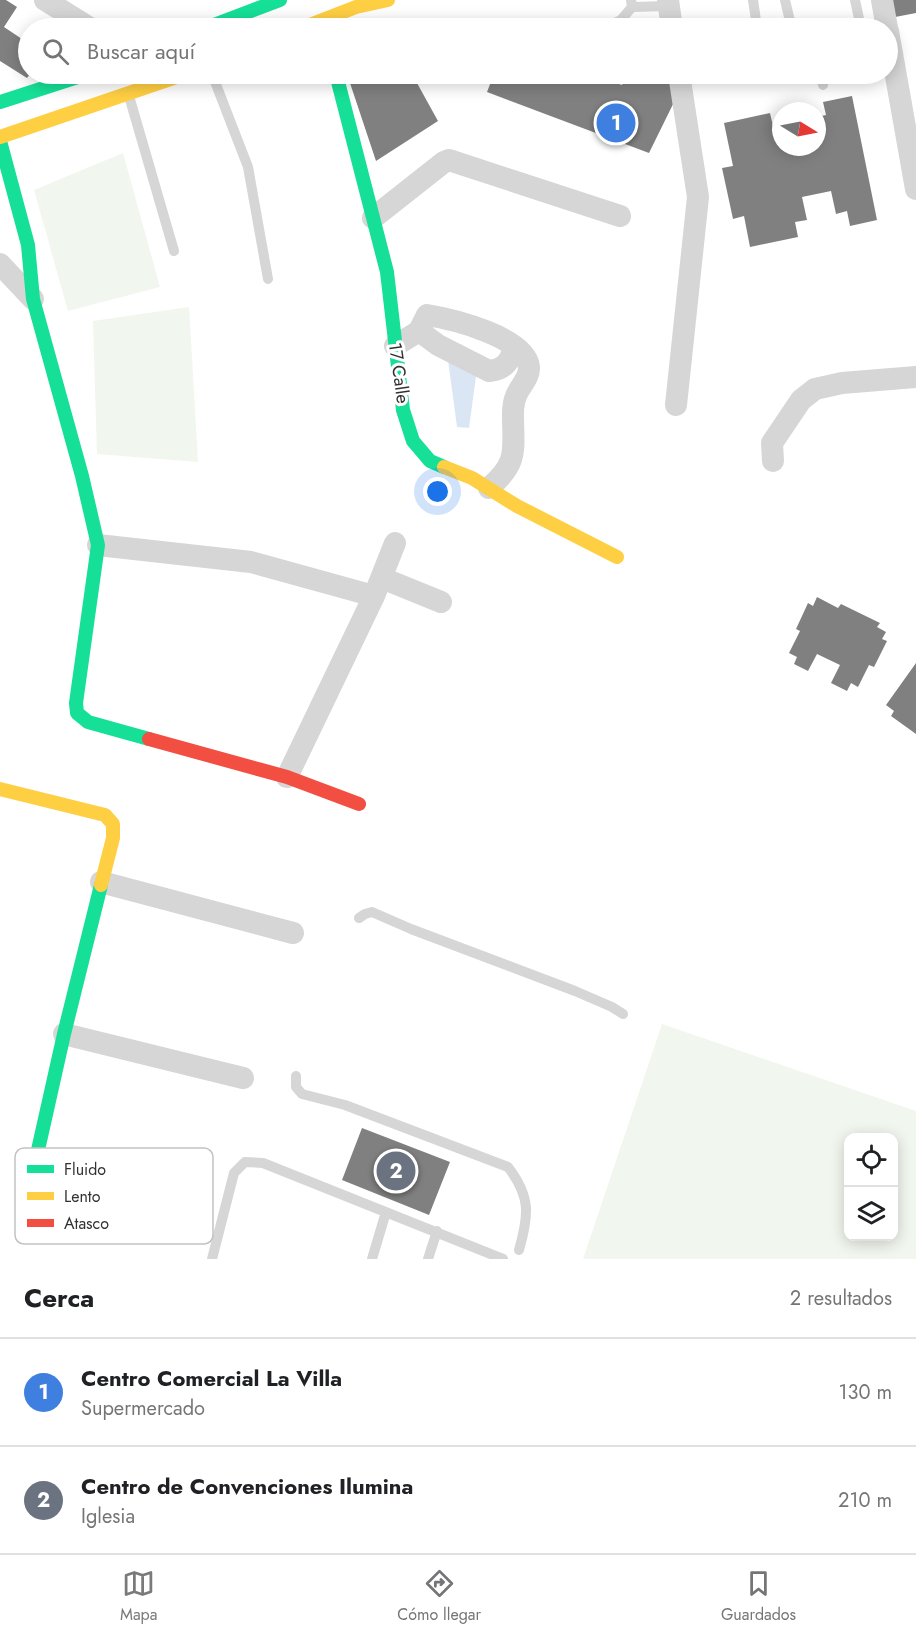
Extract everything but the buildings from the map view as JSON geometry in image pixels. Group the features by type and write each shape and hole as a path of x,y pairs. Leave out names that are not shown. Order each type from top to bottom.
{"street":[{"path":"45,0 74,18"},
{"path":"232,18 280,0"},
{"path":"319,18 388,0"},
{"path":"882,0 885,18"},
{"path":"668,3 670,18"},
{"path":"0,102 56,84"},
{"path":"155,84 0,139 28,245 33,299 82,476 98,545 76,703 79,716 88,722 287,777 358,804"},
{"name":"17 Calle","path":"339,84 387,272 404,410 413,441 430,460 472,478 517,506 617,557"},
{"path":"676,405 698,197 681,84"},
{"path":"897,84 916,189"},
{"path":"374,218 449,160 620,216"},
{"path":"0,264 33,299"},
{"path":"395,346 419,331 427,315 444,317 494,334 507,340 524,356 529,368 525,381 516,395 513,413 515,432 510,465 502,477 489,488"},
{"path":"419,331 438,345 489,370 506,366 514,347"},
{"path":"773,461 772,443 801,400 815,389 842,383 916,377"},
{"path":"287,777 378,587 395,543"},
{"path":"98,545 251,562 441,602"},
{"path":"0,789 105,815 113,824 114,838 101,882 38,1148"},
{"path":"101,882 293,933"},
{"path":"64,1034 243,1078"}],"lane":[{"path":"753,0 756,18"},
{"path":"785,0 789,18"},
{"path":"855,0 859,18"},
{"path":"622,18 632,4 668,3"},
{"path":"216,84 248,167 268,279"},
{"path":"128,93 174,251"},
{"path":"359,918 372,912 612,1006 623,1014"},
{"path":"296,1076 296,1087 302,1094 345,1105 508,1167 525,1195 527,1215 519,1250"},
{"path":"212,1259 234,1173 245,1162 263,1163 503,1259"},
{"path":"372,1259 386,1212"},
{"path":"428,1259 436,1231"}],"shaded area":[{"path":"123,153 160,287 68,311 34,190"},
{"path":"189,307 198,462 97,454 93,321"},
{"path":"662,1024 916,1111 916,1259 583,1259"}],"water":[{"path":"448,360 477,369 469,428 457,427"}],"traffic: fast":[{"path":"232,18 280,0"},
{"path":"0,102 56,84"},
{"path":"339,84 387,272 403,410 413,441 430,461 444,467"},
{"path":"0,141 28,245 33,299 82,476 98,545 76,703 77,713 88,722 149,739"},
{"path":"38,1148 101,885"}],"traffic: slow":[{"path":"328,18 356,7 388,0"},
{"path":"0,137 156,84"},
{"path":"444,467 472,478 517,506 617,557"},
{"path":"0,789 105,815 113,824 113,838 101,885"}],"traffic: jam":[{"path":"149,739 287,777 359,804"}],"place":[{"name":"Centro Comercial La Villa","path":"616,123"},
{"name":"Centro de Convenciones Ilumina","path":"396,1171"}]}
